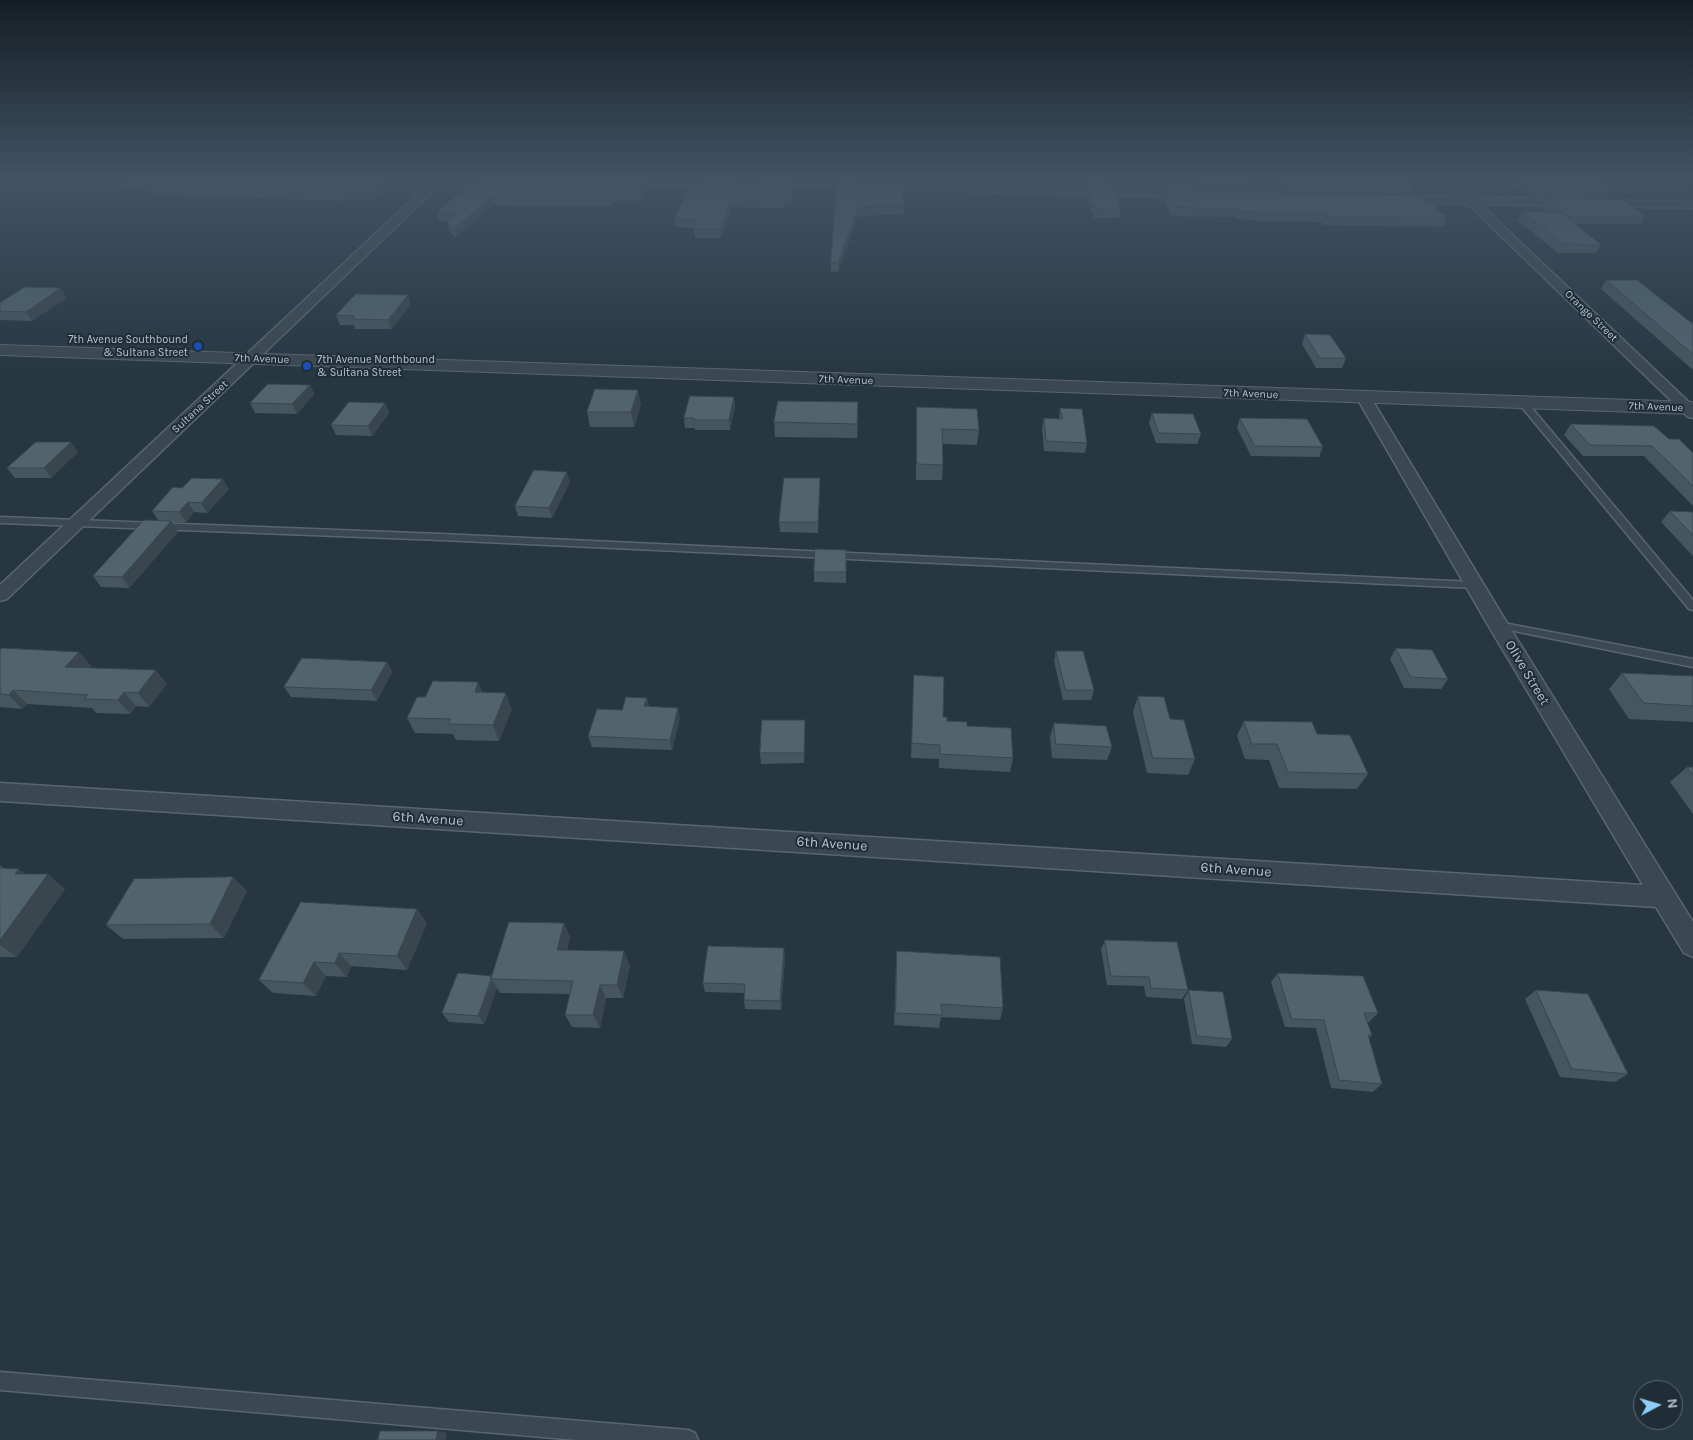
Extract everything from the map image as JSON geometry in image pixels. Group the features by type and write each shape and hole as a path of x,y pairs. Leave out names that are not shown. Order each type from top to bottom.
{"street":[{"name":"Sultana Street","path":"0,595 372,244"},
{"name":"Orange Street","path":"1517,244 1691,410"},
{"name":"7th Avenue","path":"0,350 1691,410"},
{"name":"Olive Street","path":"1364,398 1498,625 1693,945"},
{"name":"6th Avenue","path":"0,792 1664,897"}],"lane":[{"path":"1523,403 1693,607"},
{"path":"0,520 451,538 1474,585"},
{"path":"1498,625 1693,663"},
{"path":"0,1381 688,1440"}],"building":[{"path":"832,244 845,244 838,263 831,262"},
{"path":"1606,280 1637,280 1693,324 1693,354"},
{"path":"25,287 61,288 26,312 0,311 0,303"},
{"path":"356,294 408,295 388,320 351,319 355,316 336,315"},
{"path":"1305,334 1330,335 1346,358 1320,358"},
{"path":"268,384 310,385 292,404 250,403"},
{"path":"595,389 638,390 631,412 587,412"},
{"path":"690,396 734,397 729,420 694,420 694,418 684,418"},
{"path":"778,401 858,402 857,424 774,422"},
{"path":"349,402 385,403 368,426 331,425"},
{"path":"917,407 977,409 979,430 942,429 943,465 917,464"},
{"path":"1060,408 1082,409 1087,443 1046,441 1044,418 1062,419"},
{"path":"1152,413 1193,414 1201,434 1159,433"},
{"path":"1240,418 1307,419 1323,447 1255,446"},
{"path":"1571,424 1654,426 1669,439 1679,439 1693,453 1693,486 1652,446 1590,445"},
{"path":"36,442 71,442 44,468 7,468"},
{"path":"534,470 567,472 549,508 515,506"},
{"path":"192,478 223,479 201,503 188,502 179,512 152,511 173,487 182,488"},
{"path":"784,478 820,478 818,522 779,522"},
{"path":"1670,511 1693,512 1693,535"},
{"path":"144,520 171,521 122,577 93,576"},
{"path":"815,549 846,550 846,572 814,572"},
{"path":"2,648 79,652 65,667 156,670 138,693 124,692 118,700 84,699 88,695 13,690 9,695 0,694 0,650"},
{"path":"1396,648 1432,650 1448,679 1411,677"},
{"path":"1056,651 1083,651 1094,690 1066,690"},
{"path":"302,658 387,662 371,690 284,687"},
{"path":"1622,673 1693,676 1693,706 1644,703"},
{"path":"914,675 944,677 943,717 947,717 947,721 967,722 967,726 1011,728 1013,758 940,754 940,745 912,743"},
{"path":"433,681 478,682 475,692 506,693 493,725 448,724 451,719 407,718 417,697 425,697"},
{"path":"1138,696 1164,697 1170,719 1184,720 1195,759 1153,758"},
{"path":"626,697 647,698 644,706 678,708 670,740 588,736 597,709 622,710"},
{"path":"762,720 805,720 804,753 760,753"},
{"path":"1244,721 1312,722 1317,734 1350,735 1368,774 1288,772 1277,744 1252,744"},
{"path":"1054,723 1106,726 1112,747 1056,744"},
{"path":"1687,767 1693,767 1693,775"},
{"path":"0,868 19,869 15,874 48,874 0,940"},
{"path":"233,877 210,924 106,925 134,879"},
{"path":"301,902 417,909 397,956 339,953 335,963 314,962 303,983 259,980"},
{"path":"509,922 564,923 557,950 624,951 617,985 600,985 593,1015 565,1015 573,981 491,979"},
{"path":"1105,940 1177,942 1188,990 1151,988 1149,977 1111,976"},
{"path":"708,946 784,948 780,1001 744,1000 745,984 703,983"},
{"path":"897,951 1000,957 1003,1008 941,1004 942,1015 896,1013"},
{"path":"458,973 492,976 478,1016 442,1013"},
{"path":"1278,973 1363,976 1378,1013 1364,1013 1372,1035 1368,1035 1382,1084 1339,1080 1324,1020 1292,1019"},
{"path":"1189,990 1223,992 1232,1039 1197,1036"},
{"path":"1536,990 1588,994 1628,1074 1572,1069"},
{"path":"380,1431 438,1431 436,1440 378,1440"}],"place":[{"name":"7th Avenue Southbound & Sultana Street","path":"198,346"},
{"name":"7th Avenue Northbound & Sultana Street","path":"307,366"}]}
